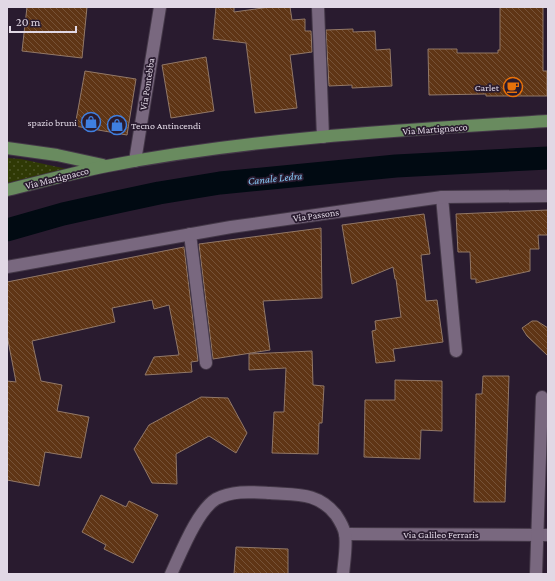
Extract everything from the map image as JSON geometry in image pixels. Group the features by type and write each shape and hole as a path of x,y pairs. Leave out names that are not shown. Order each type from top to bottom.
{"main road":[{"name":"Via Martignacco","path":"7,190 106,166 272,141 548,121"},
{"name":"Via Martignacco","path":"7,148 57,155 106,166"}],"street":[{"name":"Via Pontebba","path":"135,162 160,7"},
{"path":"318,7 323,137"},
{"name":"Via Passons","path":"7,267 231,227 442,197 548,196"},
{"path":"442,197 456,351"},
{"path":"190,234 206,363"},
{"path":"536,574 542,534 542,397"},
{"path":"171,574 196,523 206,508 216,500 231,494 248,492 309,496 320,500 331,508 338,518 345,534 343,574"},
{"name":"Via Galileo Ferraris","path":"345,534 542,534"}],"green space":[{"path":"7,158 21,159 67,169 7,183"}],"building":[{"path":"27,7 87,7 82,58 22,51"},
{"path":"216,7 234,7 234,12 270,7 290,7 292,20 305,19 305,31 311,31 312,52 290,55 297,108 255,113 246,43 213,39"},
{"path":"500,7 543,7 543,71 547,71 547,96 486,96 486,94 429,95 428,49 457,49 457,53 498,53 498,50 500,50"},
{"path":"353,29 353,32 375,31 376,50 390,49 392,86 352,88 352,85 329,86 326,30"},
{"path":"206,57 214,111 171,118 162,65"},
{"path":"85,71 136,79 127,135 75,126"},
{"path":"548,210 548,235 538,235 539,249 530,249 530,271 476,283 476,279 471,279 470,252 458,252 456,214"},
{"path":"424,214 430,254 421,255 426,301 437,300 443,342 393,349 395,361 376,363 372,331 376,330 375,321 401,317 396,279 393,267 352,284 342,225"},
{"path":"321,228 322,298 263,301 270,350 213,359 199,244"},
{"path":"184,247 198,361 191,362 192,372 145,375 154,357 179,355 169,305 154,309 152,300 112,308 115,322 32,341 41,381 62,385 57,411 89,417 81,458 45,452 39,486 7,480 7,381 16,382 7,335 7,282"},
{"path":"532,321 537,321 548,328 548,356 527,336 522,328"},
{"path":"312,351 313,385 324,386 322,423 319,423 318,454 272,453 274,412 284,412 286,368 249,370 249,354"},
{"path":"483,376 509,376 505,502 474,502 476,394 482,394"},
{"path":"395,380 442,381 442,431 421,430 420,459 364,457 365,400 395,400"},
{"path":"201,397 228,398 247,433 236,453 209,436 176,454 177,484 152,483 134,449 149,425"},
{"path":"101,495 126,507 129,501 158,515 133,563 104,549 106,545 82,532"},
{"path":"236,547 288,549 288,574 234,574"}],"waterway":[{"name":"Canale Ledra","path":"7,230 63,214 117,202 159,193 220,183 396,166 548,158"}],"place":[{"name":"Carlet","path":"513,87"},
{"name":"spazio bruni","path":"91,122"},
{"name":"Tecno Antincendi","path":"117,125"}]}
